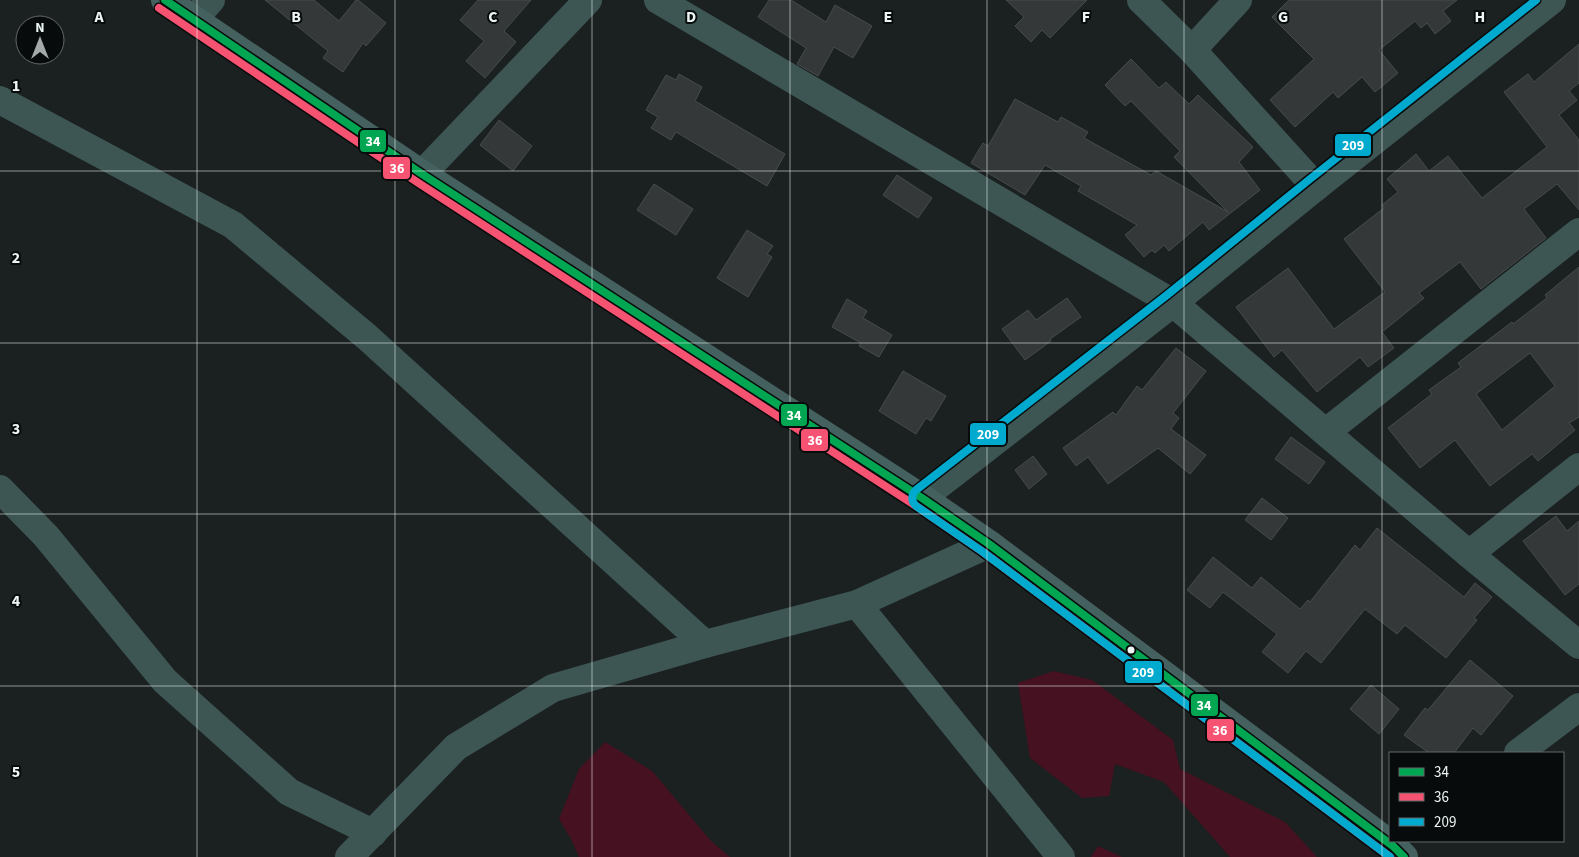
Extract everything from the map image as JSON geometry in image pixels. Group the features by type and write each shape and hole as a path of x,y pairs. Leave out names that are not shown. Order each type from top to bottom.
{"main road":[{"path":"165,0 203,9 422,174 922,498 989,544 1389,841"}],"street":[{"path":"422,174 588,0"},
{"path":"658,0 1173,303 1579,645"},
{"path":"1141,0 1192,50 1316,186"},
{"path":"1192,50 1238,0"},
{"path":"922,498 1173,303 1316,186 1552,0"},
{"path":"0,100 233,225 367,337 705,644"},
{"path":"1326,432 1579,232"},
{"path":"1469,554 1579,466"},
{"path":"0,489 46,536 164,681 289,792 373,834"},
{"path":"349,857 456,747 553,688 705,644 857,604 989,544"},
{"path":"857,604 1061,857"},
{"path":"1519,752 1579,707"}],"shaded area":[{"path":"1054,671 1092,680 1173,740 1180,769 1285,822 1317,857 1230,857 1164,782 1115,764 1109,796 1082,798 1030,758 1018,683"},
{"path":"605,742 652,771 711,841 730,857 579,857 559,819 579,769"},
{"path":"1098,846 1122,857 1091,857"}],"building":[{"path":"265,0 314,0 339,21 358,0 386,23 366,46 363,43 343,72 323,58 328,51"},
{"path":"478,0 531,0 504,31 516,42 485,78 466,61 484,41 460,20"},
{"path":"769,0 791,0 826,22 835,5 872,26 853,58 834,47 818,76 797,64 806,48 758,17"},
{"path":"1006,0 1087,0 1050,38 1042,30 1031,42 1015,26 1024,17"},
{"path":"1289,0 1457,0 1443,11 1451,21 1435,34 1427,23 1421,28 1415,21 1379,50 1398,73 1375,92 1362,77 1338,98 1333,92 1295,127 1270,100 1314,59 1272,17"},
{"path":"1579,44 1579,83 1569,91 1577,100 1559,115 1579,140 1579,210 1557,184 1524,209 1546,238 1481,289 1460,262 1419,293 1424,298 1382,332 1394,348 1368,367 1360,357 1317,392 1282,350 1274,357 1236,307 1288,268 1334,329 1385,292 1344,239 1384,208 1382,205 1398,192 1387,179 1416,154 1429,171 1448,156 1482,198 1547,147 1504,92 1528,74 1534,82"},
{"path":"1131,59 1159,88 1166,82 1189,104 1198,95 1253,147 1239,162 1260,190 1209,230 1203,222 1169,251 1164,245 1155,253 1152,250 1144,257 1125,235 1137,225 1078,191 1081,186 1045,165 1025,195 971,163 983,143 988,146 1015,99 1058,122 1061,117 1088,132 1084,138 1151,175 1156,171 1228,212 1174,157 1180,151 1131,101 1125,106 1105,85"},
{"path":"679,74 702,87 695,101 785,154 767,186 676,132 671,140 651,128 658,117 646,110 666,75 676,80"},
{"path":"499,120 532,146 513,171 480,145"},
{"path":"897,175 932,198 918,218 883,195"},
{"path":"654,184 693,209 676,235 637,210"},
{"path":"747,230 773,246 767,254 772,257 748,297 717,278"},
{"path":"1579,267 1579,417 1569,423 1575,430 1538,461 1532,454 1490,486 1455,440 1420,468 1388,428 1432,394 1429,390 1461,367 1458,363 1547,298 1545,295","holes":["1530,353 1555,386 1502,430 1476,394"]},
{"path":"1067,298 1081,317 1025,360 1002,329 1028,310 1036,320"},
{"path":"847,299 867,311 863,318 892,335 879,357 859,346 861,343 832,327"},
{"path":"1176,348 1206,371 1173,413 1179,418 1171,429 1206,455 1190,474 1158,448 1108,484 1088,457 1076,466 1063,448 1113,412 1116,415 1137,386 1142,390"},
{"path":"903,371 946,396 931,421 926,418 916,434 879,411"},
{"path":"1291,437 1325,462 1309,484 1275,459"},
{"path":"1033,456 1047,474 1029,489 1015,470"},
{"path":"1262,498 1288,518 1271,540 1245,520"},
{"path":"1556,516 1567,531 1579,521 1579,584 1565,595 1523,541"},
{"path":"1377,528 1464,597 1475,583 1492,597 1474,618 1477,620 1446,658 1405,625 1397,634 1365,609 1321,663 1306,651 1288,673 1262,652 1277,634 1223,592 1210,608 1187,590 1213,557 1252,588 1261,577 1300,609 1308,600 1310,602 1355,545 1360,550"},
{"path":"1470,660 1513,696 1481,735 1473,728 1455,752 1428,752 1404,735 1425,708 1428,710"},
{"path":"1371,685 1399,709 1379,734 1350,709"}],"transit line":[{"name":"34","path":"165,0 422,174 922,498 989,544 1393,846 1404,857"},
{"name":"209","path":"1390,857 983,552 916,506 912,496 916,490 1167,295 1536,0"},
{"name":"36","path":"159,8 417,182 916,506 983,552 1390,857"}]}
